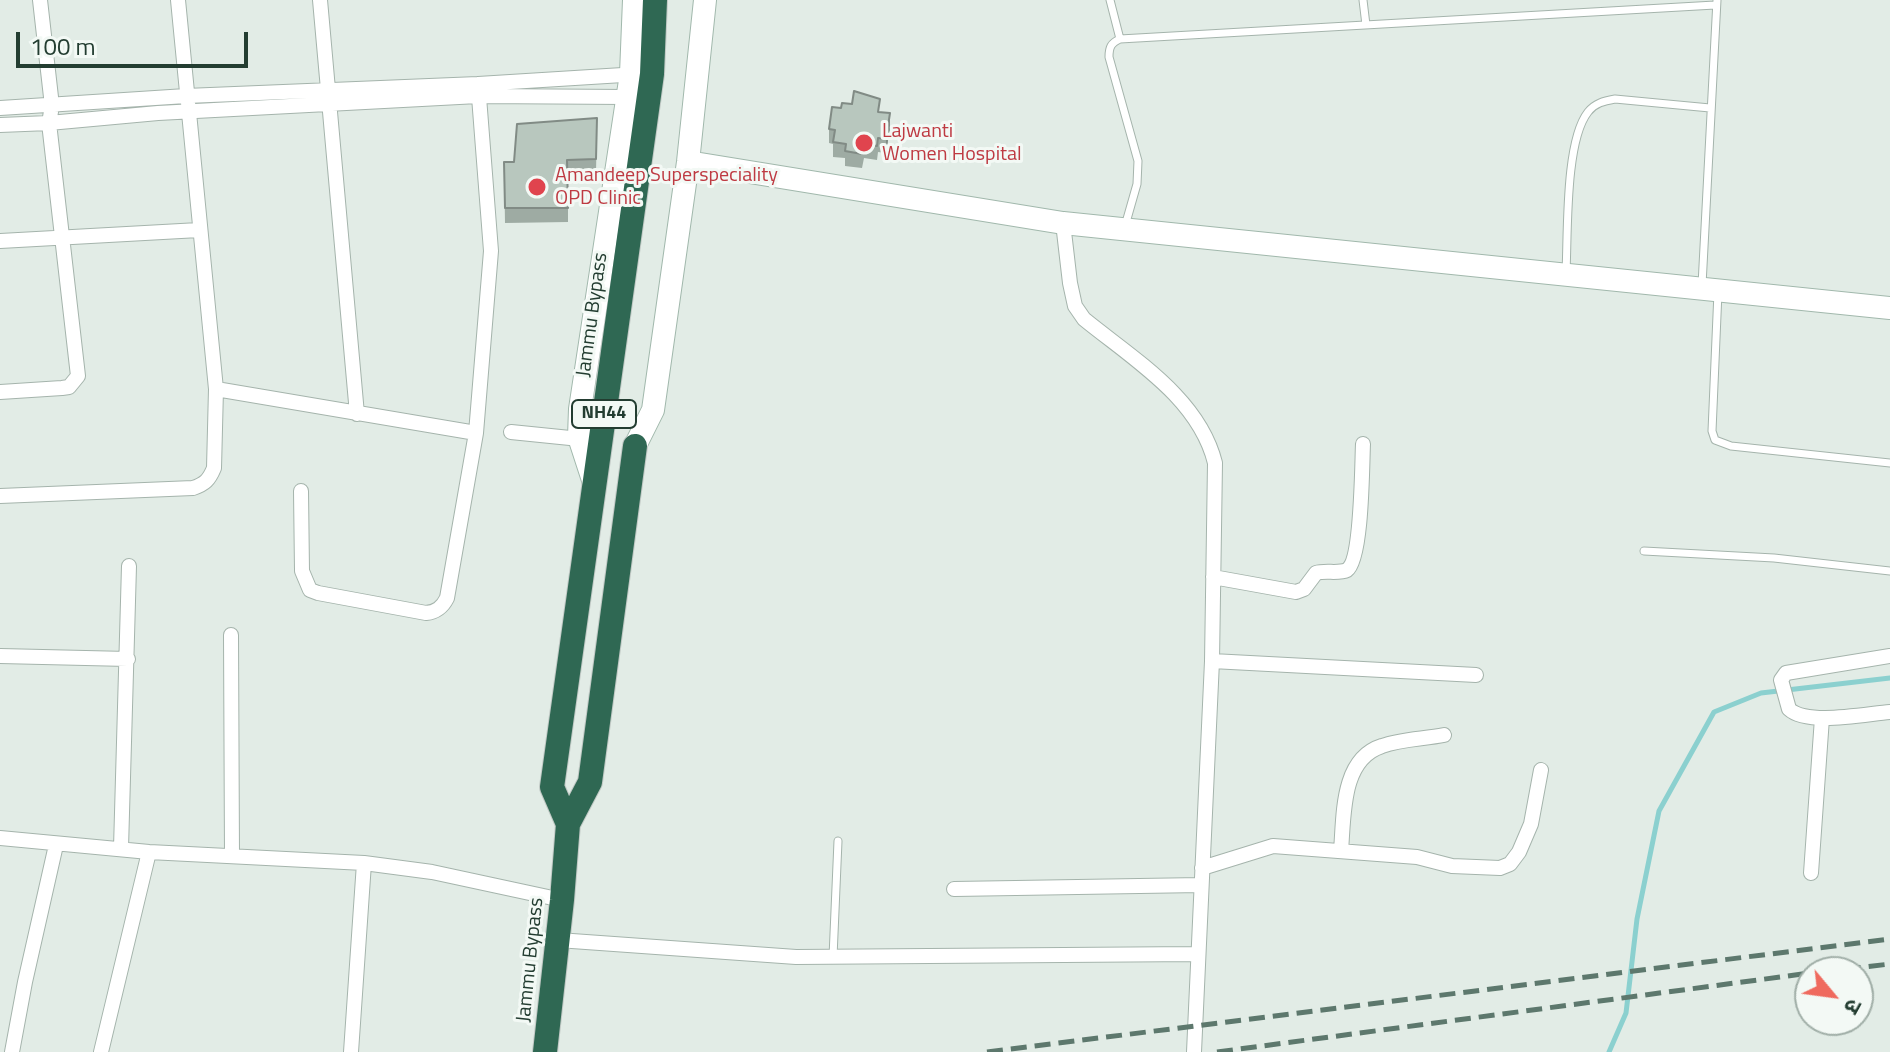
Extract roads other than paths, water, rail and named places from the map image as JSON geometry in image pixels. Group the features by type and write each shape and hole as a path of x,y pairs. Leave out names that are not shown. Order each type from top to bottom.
{"highway":[{"name":"Jammu Bypass","path":"568,824 552,787 594,483 637,82 655,0"},
{"name":"Jammu Bypass","path":"545,1052 568,824 590,782 635,446"}],"main road":[{"path":"594,483 580,439 580,409 637,82 634,0"},
{"path":"635,446 653,410 688,162 705,0"},
{"path":"688,162 1063,223 1710,289 1890,304"}],"street":[{"path":"0,392 69,387 78,376 49,123 52,106 40,0"},
{"path":"0,496 193,488 210,479 214,468 216,389 178,0"},
{"path":"320,0 357,414"},
{"path":"0,108 187,104 637,82"},
{"path":"478,90 637,82"},
{"path":"301,491 302,571 310,590 415,611 434,612 443,606 447,598 476,433 491,251 478,90"},
{"path":"0,125 49,123 187,104"},
{"path":"1063,223 1075,306 1084,319 1178,398 1202,427 1210,442 1215,463 1212,661 1194,1052"},
{"path":"0,241 199,230"},
{"path":"216,389 476,433"},
{"path":"511,432 580,439"},
{"path":"1213,577 1296,592 1304,589 1316,573 1346,571 1353,561 1357,542 1363,444"},
{"path":"121,848 129,566"},
{"path":"231,635 232,856"},
{"path":"0,656 128,659"},
{"path":"1890,656 1786,673 1781,680 1785,700 1792,713 1822,718 1890,712"},
{"path":"1212,661 1476,675"},
{"path":"1811,873 1822,718"},
{"path":"1341,851 1346,799 1353,771 1360,760 1383,745 1444,735"},
{"path":"1202,868 1273,846 1417,857 1452,866 1500,868 1510,864 1519,852 1531,824 1541,770"},
{"path":"0,838 149,852 364,863 432,872 562,900"},
{"path":"12,1052 56,845"},
{"path":"101,1052 149,852"},
{"path":"351,1052 364,863"},
{"path":"954,889 1201,885"},
{"path":"558,940 796,957 1197,954"}],"lane":[{"path":"1110,0 1120,39"},
{"path":"1363,0 1366,25"},
{"path":"1124,230 1137,184 1138,161 1109,57 1109,48 1120,39 1716,3 1710,108 1712,431 1715,440 1731,446 1890,463"},
{"path":"1566,274 1574,143 1586,114 1602,101 1615,99 1710,108"},
{"path":"1644,551 1774,558 1890,571"},
{"path":"833,957 838,841"}],"waterway":[{"path":"1609,1052 1626,1013 1637,919 1659,811 1714,712 1761,693 1890,678"}],"railway":[{"path":"987,1052 1890,939"},
{"path":"1874,966 1890,964"},
{"path":"1217,1052 1794,975"}],"place":[{"name":"Lajwanti Women Hospital","path":"864,143"},
{"name":"Amandeep Superspeciality OPD Clinic","path":"537,187"}]}
